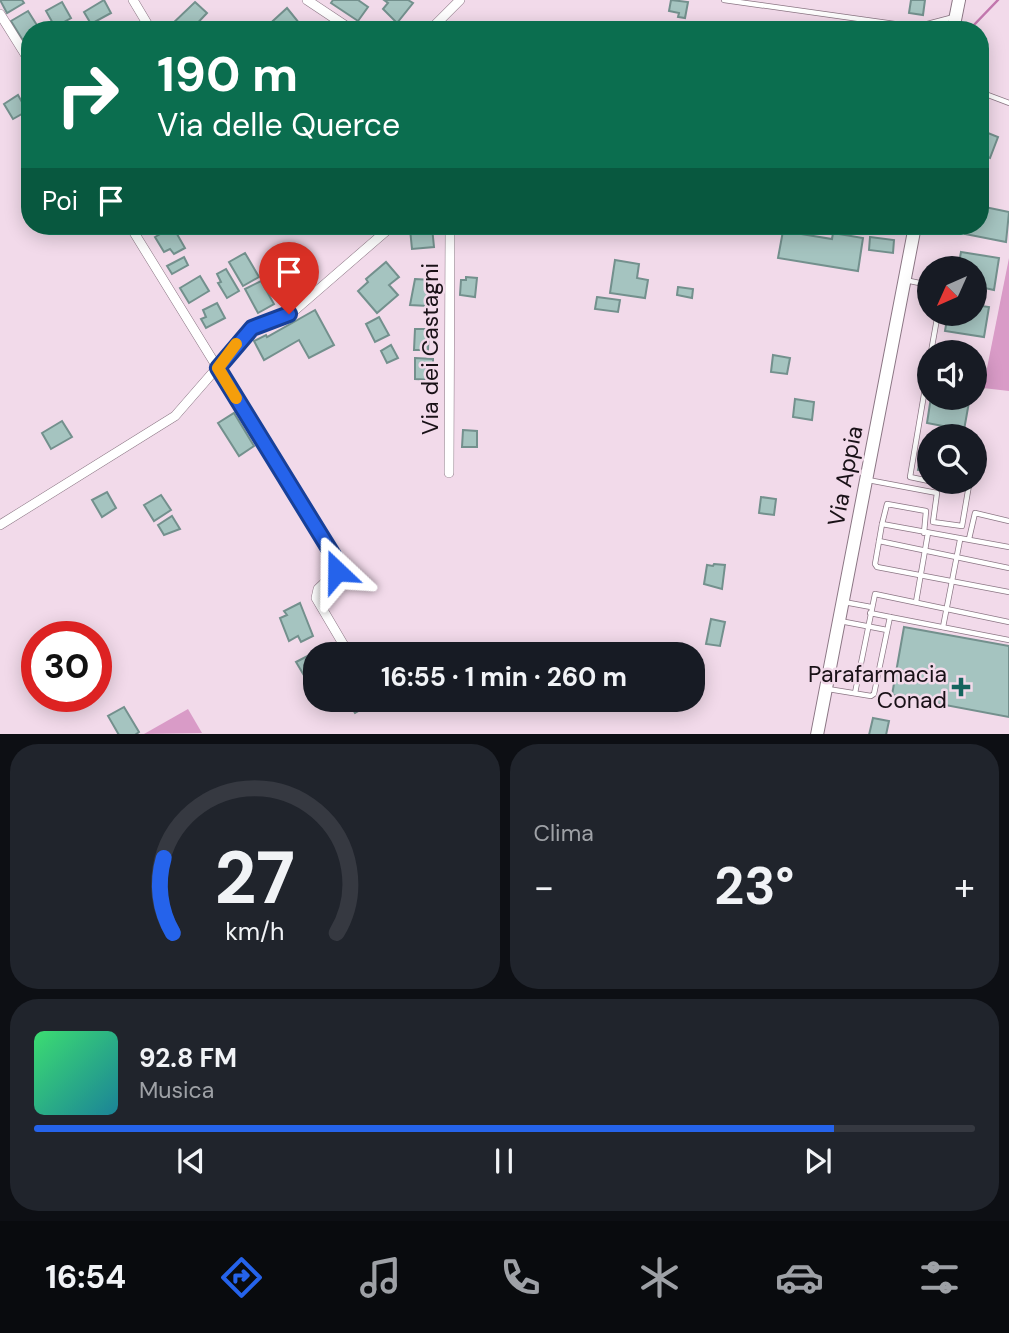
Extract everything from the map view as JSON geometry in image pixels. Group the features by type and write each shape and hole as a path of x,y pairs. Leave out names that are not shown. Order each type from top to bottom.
{"street":[{"path":"132,0 145,21"},
{"path":"307,0 338,21"},
{"path":"439,21 460,0"},
{"path":"954,21 959,0"},
{"path":"0,14 21,48"},
{"path":"136,235 336,560 336,573 318,589 316,598 342,642"},
{"path":"0,525 172,418 249,331 295,310 382,235"},
{"name":"Via dei Castagni","path":"449,473 450,235"},
{"name":"Via Appia","path":"817,734 913,235"}],"lane":[{"path":"724,0 869,21"},
{"path":"989,95 1009,103"},
{"path":"904,280 917,283"},
{"path":"917,441 910,477 917,478"},
{"path":"866,480 917,490"},
{"path":"937,494 933,522 962,526 967,494"},
{"path":"916,602 921,573 925,550 926,513 924,510 887,504 875,566 921,573 1009,592"},
{"path":"969,539 975,513 1009,521"},
{"path":"882,524 1009,547"},
{"path":"943,627 960,540"},
{"path":"879,541 1009,568"},
{"path":"855,693 875,594 1009,622"},
{"path":"843,602 890,617 1009,640"},
{"path":"826,688 874,694 890,617"},
{"path":"839,621 887,631"}],"shaded area":[{"path":"1009,258 1009,391 987,388 987,368"},
{"path":"188,709 202,733 144,734"}],"building":[{"path":"0,0 22,0 24,3 7,13"},
{"path":"104,0 111,13 96,21 89,21 84,12"},
{"path":"333,0 358,0 368,7 358,21 331,3"},
{"path":"384,0 408,0 413,3 399,21 395,21 383,9 388,3"},
{"path":"671,0 688,2 685,18 678,17 679,13 669,11"},
{"path":"911,0 925,0 923,15 909,13"},
{"path":"62,2 71,18 66,21 52,21 46,11"},
{"path":"195,2 207,13 199,21 175,21"},
{"path":"287,8 298,21 273,21"},
{"path":"28,11 34,21 21,21 21,37 11,21"},
{"path":"18,95 21,100 21,114 13,119 4,104"},
{"path":"989,133 998,137 989,158"},
{"path":"989,208 1009,212 1006,242 970,235 989,235"},
{"path":"178,235 185,248 174,254 170,249 164,252 155,237"},
{"path":"411,235 433,235 434,247 412,249"},
{"path":"782,235 832,239 833,235 845,235 863,238 858,271 778,258"},
{"path":"870,237 894,240 893,253 869,250"},
{"path":"961,252 986,256 960,256"},
{"path":"245,253 259,277 243,286 229,262"},
{"path":"987,256 999,258 994,290 987,289"},
{"path":"184,257 188,265 172,274 167,266"},
{"path":"615,260 639,264 637,278 648,280 645,298 610,293"},
{"path":"386,262 399,277 389,285 398,295 377,313 358,291 368,282 366,279"},
{"path":"226,269 239,291 227,298 218,283 221,282 217,274"},
{"path":"200,276 209,291 189,303 180,288"},
{"path":"466,277 477,278 475,297 460,295 461,280 466,280"},
{"path":"415,279 432,280 428,306 410,305"},
{"path":"261,281 274,304 258,313 245,289"},
{"path":"678,287 693,289 692,298 677,295"},
{"path":"597,297 620,300 618,312 595,309"},
{"path":"217,303 225,318 206,328 201,319 206,317 203,310"},
{"path":"315,310 334,345 309,358 299,340 264,360 254,341 266,335 267,337"},
{"path":"379,317 389,335 375,342 366,324"},
{"path":"946,326 986,326 984,337 945,331"},
{"path":"415,329 429,329 428,350 414,350"},
{"path":"391,345 398,358 387,363 381,351"},
{"path":"773,355 790,358 787,374 771,372"},
{"path":"415,358 433,359 433,380 415,379"},
{"path":"795,399 814,402 812,420 793,417"},
{"path":"929,410 968,410 965,424 927,423"},
{"path":"234,413 254,446 239,456 218,423"},
{"path":"62,421 72,437 51,449 42,433"},
{"path":"463,430 477,431 477,447 462,447"},
{"path":"107,492 116,508 102,517 92,500"},
{"path":"161,495 171,510 154,521 144,505"},
{"path":"761,497 776,499 774,515 759,513"},
{"path":"172,516 180,529 164,535 158,525"},
{"path":"707,565 725,565 722,589 704,584"},
{"path":"300,603 313,636 301,642 298,636 289,641 280,618 287,615 284,611"},
{"path":"711,619 725,622 720,646 706,644"},
{"path":"904,627 1009,646 1009,717 892,695"},
{"path":"303,658 303,674 296,662"},
{"path":"124,707 139,732 118,734 108,716"},
{"path":"873,718 889,721 886,734 869,734"}],"waterway":[{"path":"978,21 998,0"}],"slow traffic":[{"path":"236,344 218,368 236,398"}],"place":[{"name":"Parafarmacia Conad","path":"961,687"}],"route":[{"path":"289,314 252,328 218,368 336,560 337,571"}]}
